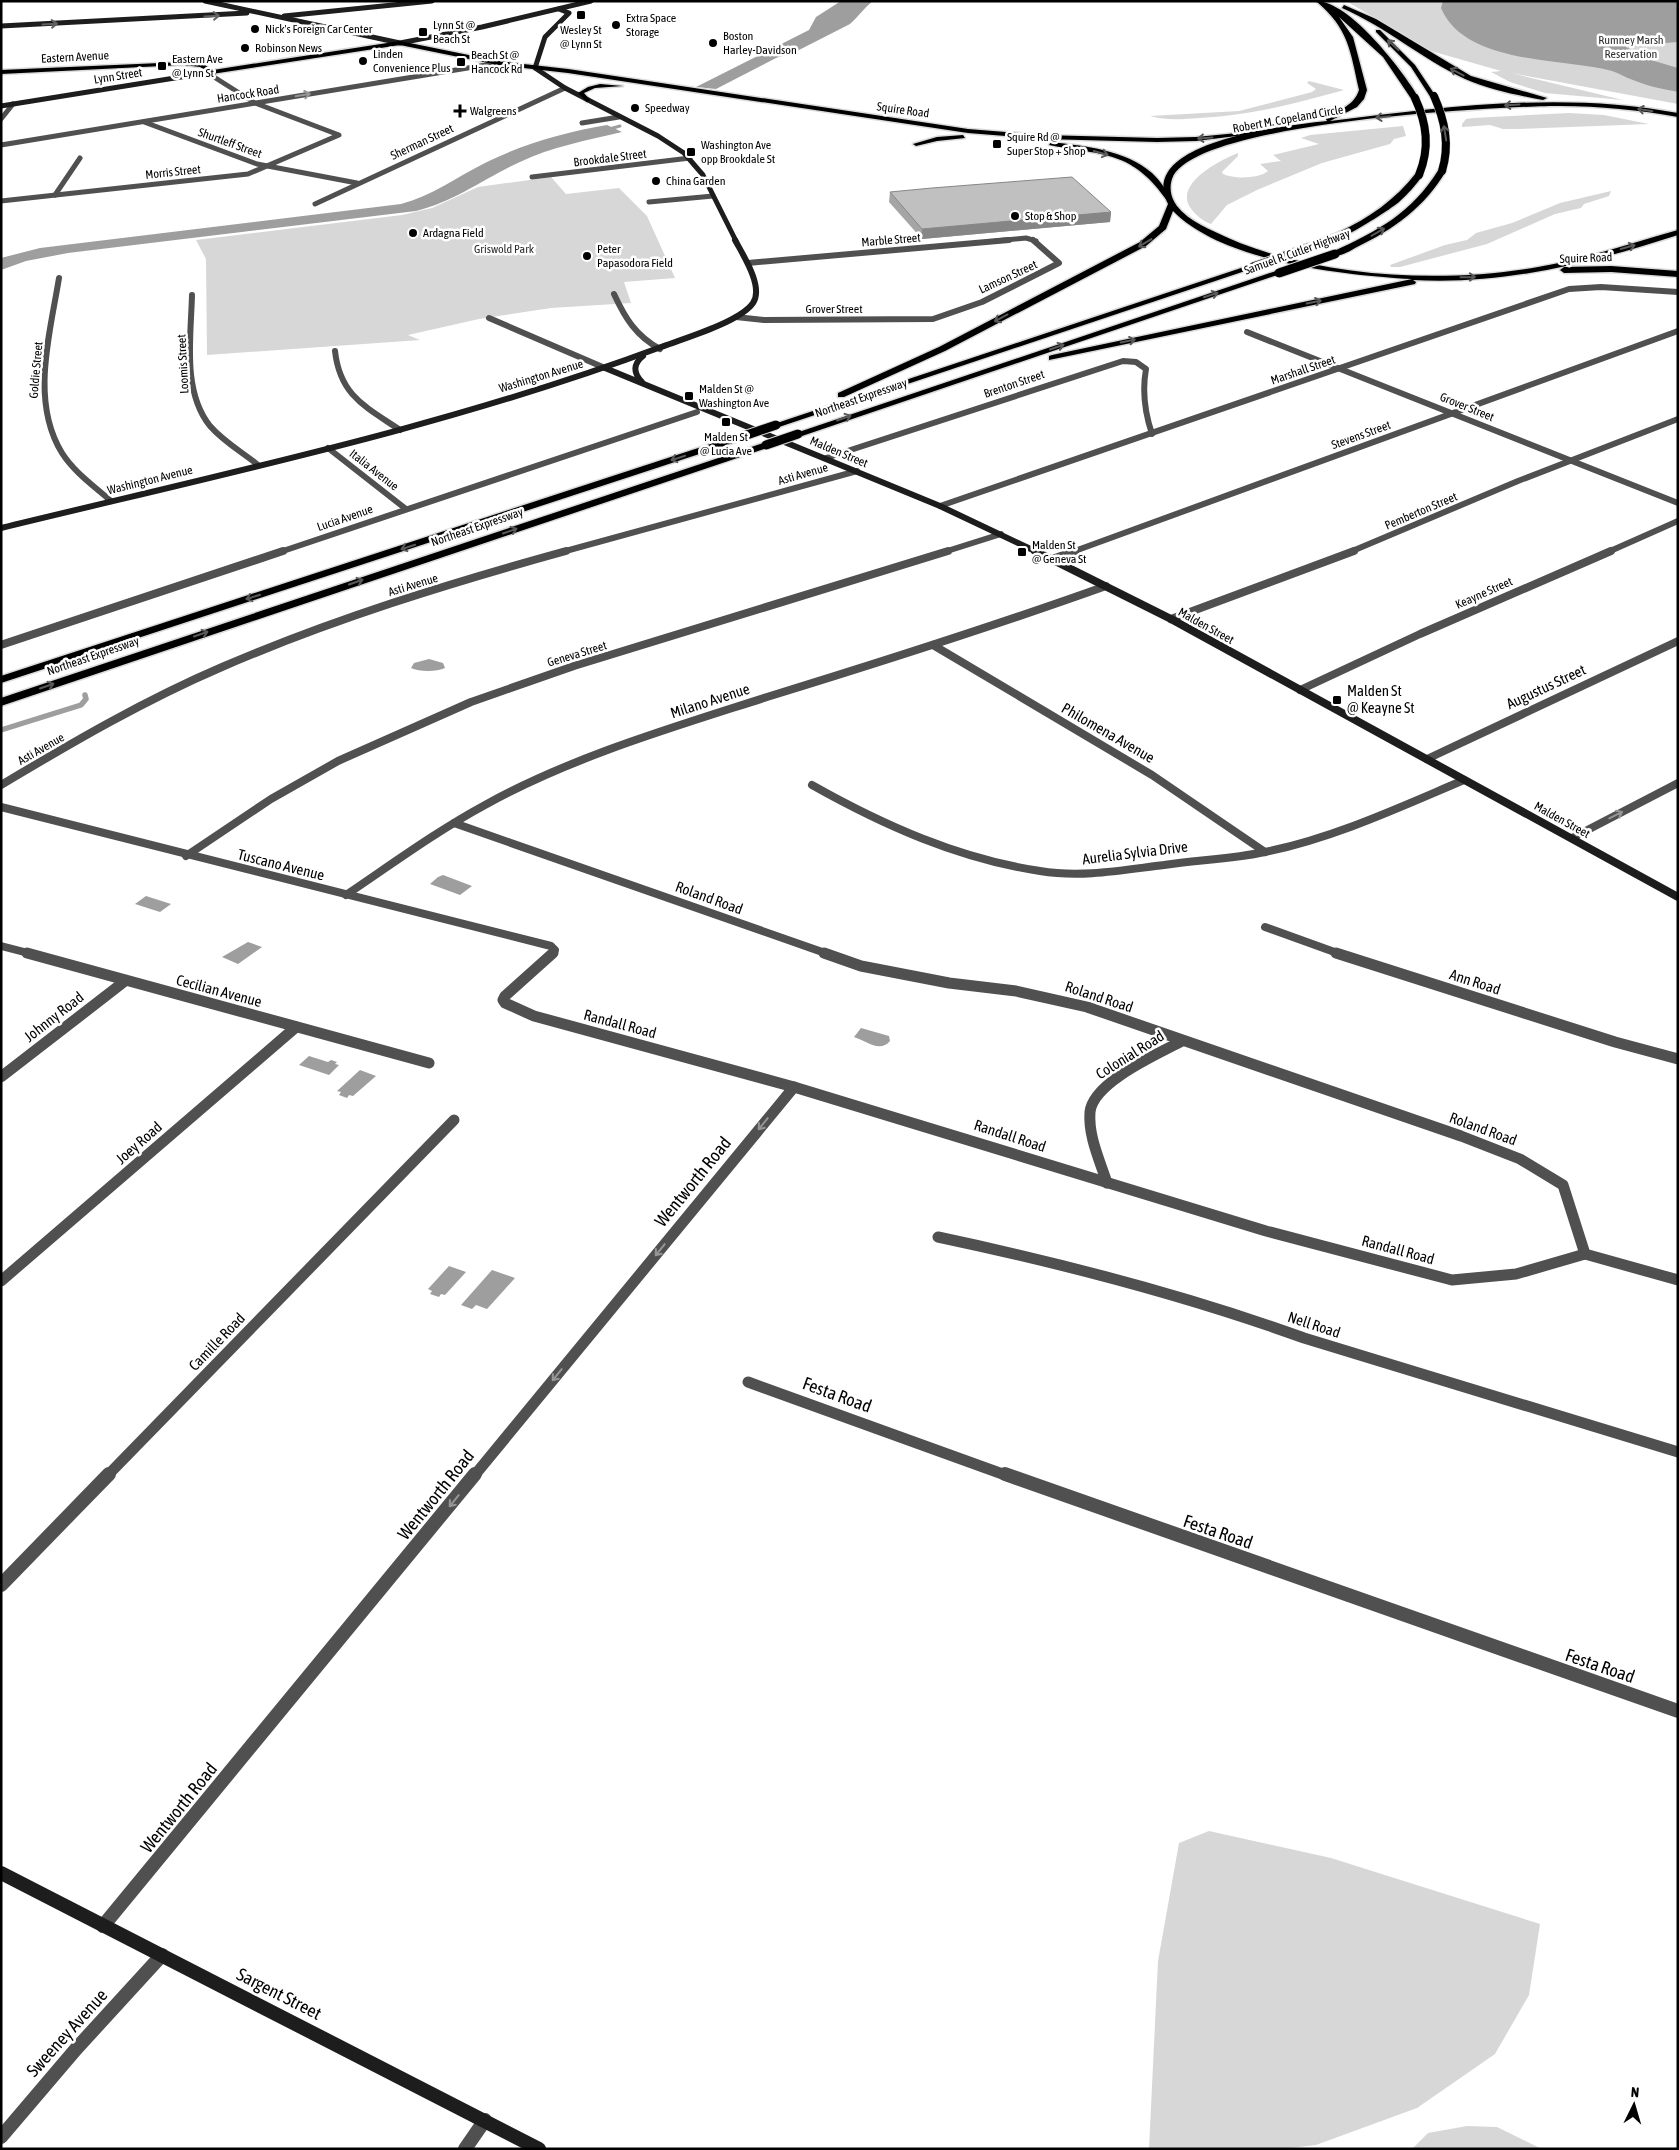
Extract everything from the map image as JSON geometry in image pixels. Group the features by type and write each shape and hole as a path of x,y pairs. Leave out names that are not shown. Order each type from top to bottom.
{"highway":[{"name":"Samuel R. Cutler Highway","path":"945,370 1311,247 1352,230 1383,212 1406,192 1419,175 1425,160 1424,123 1415,98 1402,75 1384,53 1356,27 1319,1"},
{"name":"Samuel R. Cutler Highway","path":"961,379 1335,254 1370,237 1405,214 1427,195 1442,171 1446,156 1446,141 1442,118 1434,96 1422,77 1398,49 1341,5 1365,14 1451,69 1473,80 1522,94 1589,104"},
{"path":"1308,126 1346,111 1358,102 1363,93 1350,37 1329,8"},
{"name":"Robert M. Copeland Circle","path":"1171,203 1167,189 1169,177 1185,160 1216,145 1271,132 1308,126 1490,106 1589,104 1628,107 1678,115"},
{"path":"776,425 942,349 1137,248 1161,231 1171,203 1185,219 1208,232 1268,254 1353,271 1441,277 1495,276 1588,258 1678,232"},
{"name":"Squire Road","path":"1495,276 1599,269 1678,274"},
{"path":"961,379 1018,368 1130,340 1441,277"},
{"name":"Northeast Expressway","path":"1,680 945,370"},
{"name":"Northeast Expressway","path":"1,702 961,379"}],"main road":[{"path":"400,42 538,71"},
{"name":"Lynn Street","path":"212,72 400,42"},
{"name":"Eastern Avenue","path":"1,72 210,62"},
{"path":"223,63 238,68"},
{"name":"Eastern Avenue","path":"149,65 201,65 210,68 212,72"},
{"name":"Squire Road","path":"538,71 627,87 963,137 1066,146 1115,157 1132,163 1148,173 1171,203"},
{"name":"Squire Road","path":"538,71 577,73 921,125 986,133 1172,140 1271,132"},
{"path":"587,100 582,94 586,90 606,86 627,87"},
{"path":"916,144 937,139 963,137"}],"street":[{"path":"205,1 400,42"},
{"path":"219,4 225,1"},
{"path":"281,17 304,13 432,1"},
{"name":"Lynn Street","path":"400,42 482,27 591,1"},
{"path":"538,71 545,37 569,13 560,9"},
{"path":"1,26 222,16 254,12"},
{"name":"Hancock Road","path":"1,145 498,63"},
{"name":"Washington Avenue","path":"1,528 400,430 646,354 736,317 750,306 757,293 748,264 702,175 690,158 673,145 565,88 538,71"},
{"path":"212,72 214,77 255,103"},
{"name":"Lynn Street","path":"1,106 212,72"},
{"name":"Sherman Street","path":"315,204 565,88"},
{"name":"Morris Street","path":"1,201 248,174 269,167 339,135 255,103"},
{"path":"1,119 13,104"},
{"path":"582,123 619,117"},
{"name":"Shurtleff Street","path":"143,122 269,167 357,183"},
{"path":"55,195 80,158"},
{"name":"Brookdale Street","path":"532,177 690,158"},
{"path":"648,202 713,196"},
{"name":"Marble Street","path":"748,264 1024,238 1035,240"},
{"name":"Lamson Street","path":"933,319 982,302 1058,265 1058,261 1035,240"},
{"name":"Goldie Street","path":"59,278 43,386 46,417 51,433 62,453 110,501"},
{"name":"Marshall Street","path":"940,506 1569,289 1601,287 1678,292"},
{"path":"614,294 634,332 645,342 660,349"},
{"name":"Loomis Street","path":"192,295 193,384 196,402 202,415 215,431 258,465"},
{"name":"Grover Street","path":"736,317 759,320 933,319"},
{"name":"Malden Street","path":"489,318 605,368 940,506 1001,534 1171,619 1678,898"},
{"name":"Stevens Street","path":"1052,559 1678,331"},
{"name":"Grover Street","path":"1247,332 1678,504"},
{"path":"334,351 340,376 350,392 364,405 400,430"},
{"path":"643,383 637,377 634,368 636,361 646,354"},
{"name":"Brenton Street","path":"826,458 1066,378 1123,361 1136,362 1146,369 1144,380 1146,415 1152,434"},
{"name":"Lucia Avenue","path":"1,645 706,409"},
{"name":"Pemberton Street","path":"1171,619 1399,533 1570,461 1678,419"},
{"name":"Italia Avenue","path":"328,448 406,509"},
{"name":"Asti Avenue","path":"1,785 165,695 252,654 338,621 478,577 857,471"},
{"name":"Keayne Street","path":"1300,690 1420,634 1678,521"},
{"name":"Geneva Street","path":"186,856 271,799 338,761 471,702 574,666 1001,534"},
{"name":"Milano Avenue","path":"346,895 454,823 522,786 604,751 991,627 1106,586"},
{"name":"Augustus Street","path":"1427,759 1678,641"},
{"name":"Philomena Avenue","path":"933,645 1152,775 1265,852"},
{"name":"Aurelia Sylvia Drive","path":"812,785 852,809 889,826 976,856 1036,870 1074,874 1265,852 1306,841 1386,813 1464,780"},
{"path":"1572,838 1678,783"},
{"name":"Tuscano Avenue","path":"1,807 186,856 555,949"},
{"name":"Roland Road","path":"454,823 861,966 949,983 1016,991 1060,1000 1461,1136 1520,1159 1563,1185 1585,1254"},
{"name":"Ann Road","path":"1265,928 1330,951 1615,1042 1678,1059"},
{"name":"Cecilian Avenue","path":"1,946 429,1063"},
{"name":"Randall Road","path":"555,949 554,954 505,996 504,1002 534,1016 794,1086 1266,1231 1452,1280 1516,1274 1585,1254"},
{"name":"Johnny Road","path":"1,1077 124,981"},
{"name":"Joey Road","path":"1,1281 296,1027"},
{"name":"Colonial Road","path":"1106,1183 1091,1130 1090,1109 1095,1096 1115,1079 1182,1040"},
{"name":"Wentworth Road","path":"103,1926 794,1086"},
{"name":"Camille Road","path":"1,1585 454,1120"},
{"name":"Nell Road","path":"938,1237 1014,1253 1243,1316 1304,1338 1678,1452"},
{"path":"1585,1254 1678,1280"},
{"name":"Festa Road","path":"748,1382 1182,1538 1678,1711"},
{"name":"Sargent Street","path":"1,1873 485,2120 538,2149"},
{"name":"Sweeney Avenue","path":"1,2137 76,2049 162,1955"},
{"path":"465,2149 485,2120"}],"green space":[{"name":"Rumney Marsh Reservation","path":"1346,1 1678,1 1678,104 1511,73 1623,100 1545,93 1510,82 1491,72 1501,71 1431,51"},
{"path":"1309,81 1344,90 1256,112 1220,117 1163,119 1150,116 1239,111 1312,92 1316,89 1307,83"},
{"path":"1569,113 1604,115 1649,124 1517,129 1503,129 1490,125 1462,127 1466,119 1473,118"},
{"path":"1403,126 1406,136 1394,139 1390,144 1322,163 1257,190 1227,205 1211,224 1196,214 1187,201 1188,192 1200,175 1220,161 1238,153 1238,156 1222,172 1223,174 1233,177 1258,176 1268,171 1260,164 1281,161 1273,155 1319,144 1301,138 1310,135"},
{"name":"Griswold Park","path":"551,177 566,194 619,188 647,216 675,278 624,282 631,303 551,308 479,319 408,335 420,340 207,355 206,259 196,240 402,215 432,208 478,187"},
{"path":"1611,191 1609,196 1584,204 1581,208 1555,214 1487,244 1400,267 1391,267 1390,265 1445,245 1467,240 1476,233 1512,223 1560,203"},
{"path":"1209,1831 1331,1858 1540,1924 1529,1995 1495,2054 1417,2108 1316,2145 1281,2149 1149,2149 1158,1961 1179,1843"},
{"path":"1467,2126 1497,2127 1542,2149 1412,2149 1428,2133"}],"shaded area":[{"path":"841,1 873,1 850,24 797,51 776,58 716,89 696,87 809,30 816,17"},
{"name":"Rumney Marsh Reservation","path":"1443,1 1678,1 1678,42 1624,46 1651,60 1678,68 1678,92 1644,84 1612,71 1517,56 1493,50 1471,40 1453,27 1441,8"},
{"path":"607,125 622,132 544,152 507,168 443,202 416,211 68,253 26,261 1,270 1,258 40,248 401,204 433,192 497,157 527,145 575,131"},
{"path":"429,659 443,663 445,668 428,671 411,668 414,663"},
{"path":"443,875 472,886 460,895 430,884"},
{"path":"146,896 171,904 160,912 135,904"},
{"path":"248,942 262,947 238,964 222,957"},
{"path":"861,1028 889,1036 890,1041 882,1046 877,1046 854,1037"},
{"path":"309,1056 328,1062 331,1060 339,1065 329,1075 299,1065"},
{"path":"360,1070 376,1076 353,1096 349,1095 347,1098 339,1095 341,1092 337,1091"},
{"path":"449,1266 466,1272 445,1295 441,1294 439,1297 430,1294 432,1291 428,1289"},
{"path":"492,1270 515,1278 487,1309 476,1305 472,1309 461,1305"}],"building":[{"name":"Stop & Shop","path":"1072,177 1111,212 922,229 890,192 932,188"}],"waterway":[{"path":"606,130 620,126"},
{"path":"1,730 81,705 86,699 85,695"}],"place":[{"name":"Wesley St @ Lynn St","path":"581,15"},
{"name":"Extra Space Storage","path":"616,25"},
{"name":"Nick's Foreign Car Center","path":"255,29"},
{"name":"Lynn St @ Beach St","path":"423,32"},
{"name":"Boston Harley-Davidson","path":"713,43"},
{"name":"Robinson News","path":"245,48"},
{"name":"Linden Convenience Plus","path":"363,61"},
{"name":"Beach St @ Hancock Rd","path":"461,62"},
{"name":"Eastern Ave @ Lynn St","path":"162,66"},
{"name":"Speedway","path":"635,108"},
{"name":"Walgreens","path":"460,111"},
{"name":"Squire Rd @ Super Stop + Shop","path":"997,144"},
{"name":"Washington Ave opp Brookdale St","path":"691,152"},
{"name":"China Garden","path":"656,181"},
{"name":"Stop & Shop","path":"1015,216"},
{"name":"Ardagna Field","path":"413,233"},
{"name":"Peter Papasodora Field","path":"587,256"},
{"name":"Malden St @ Washington Ave","path":"689,396"},
{"name":"Malden St @ Lucia Ave","path":"726,422"},
{"name":"Malden St @ Geneva St","path":"1022,552"},
{"name":"Malden St @ Keayne St","path":"1337,700"}]}
